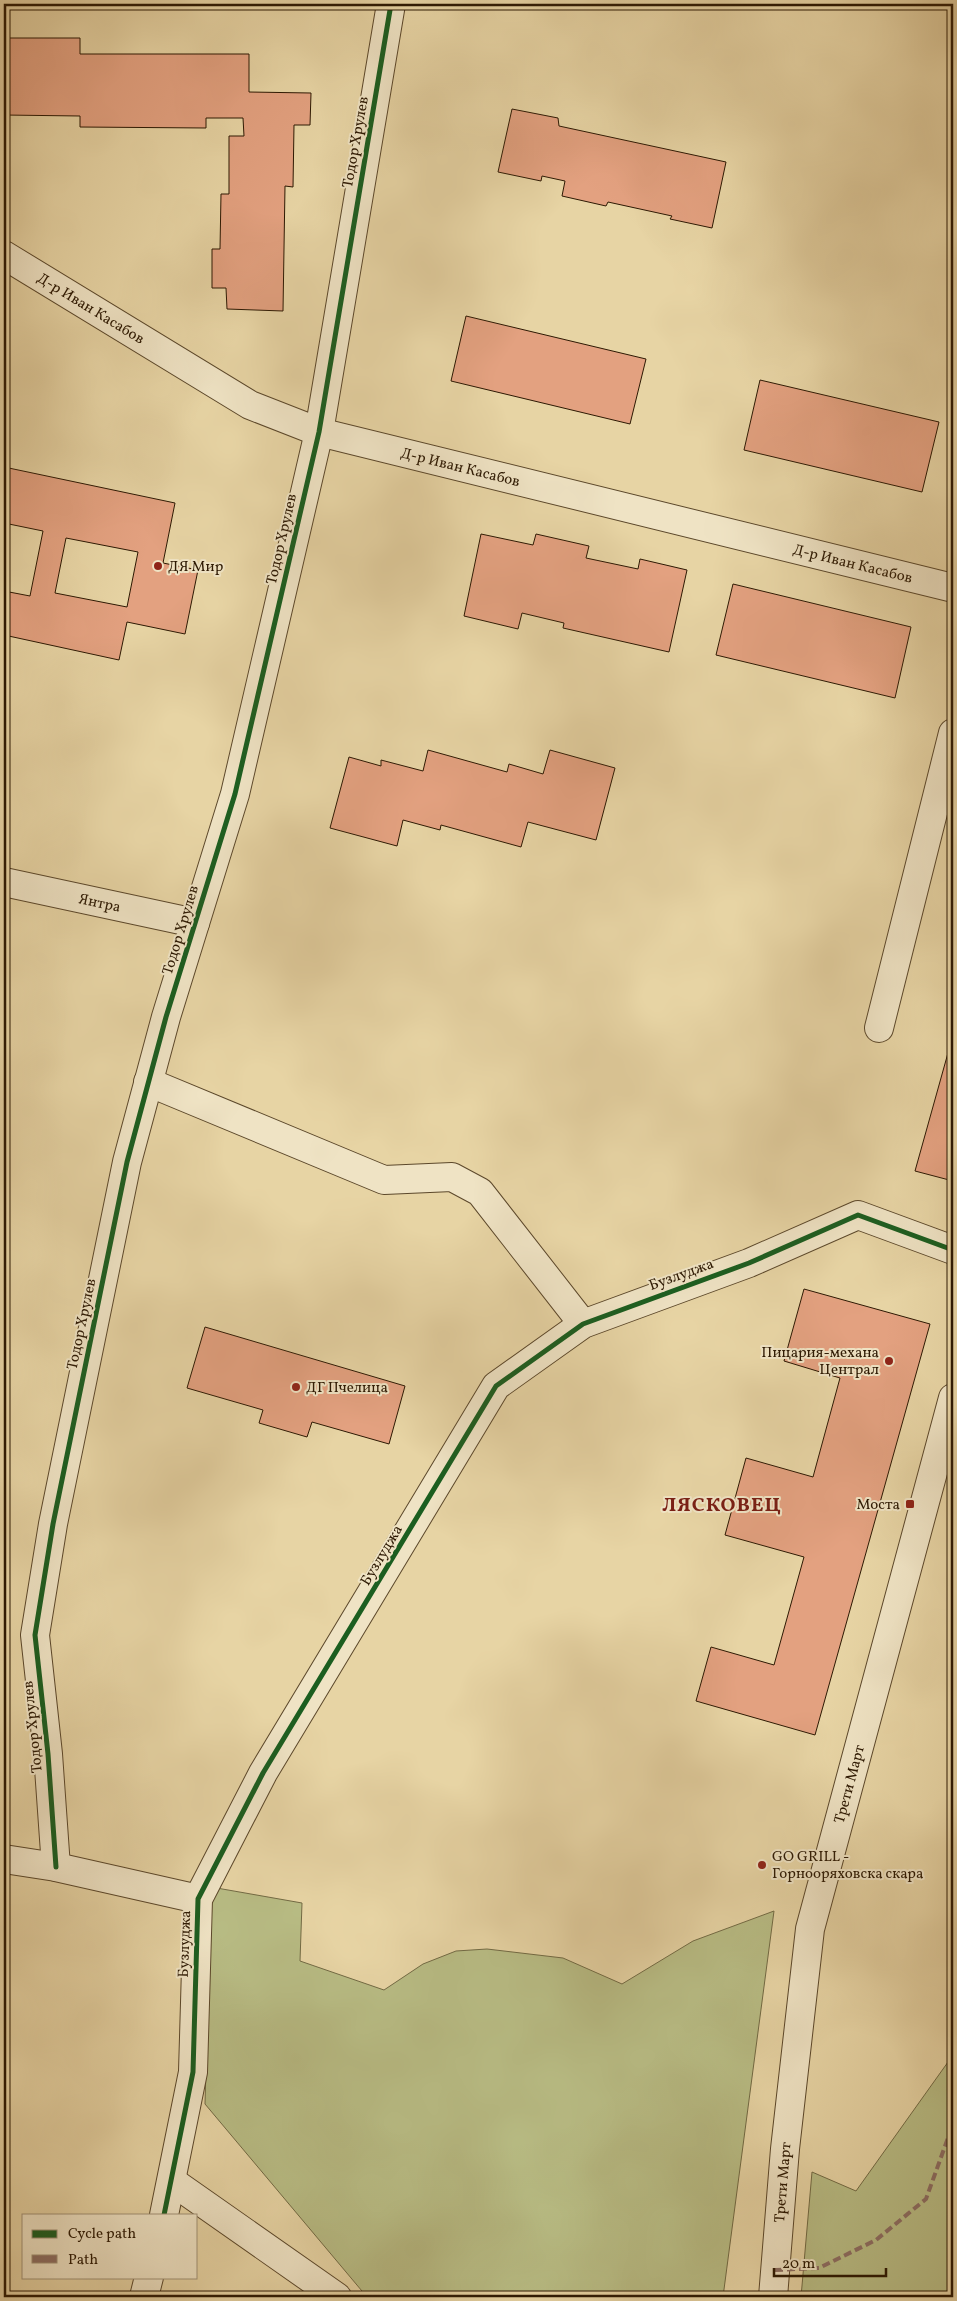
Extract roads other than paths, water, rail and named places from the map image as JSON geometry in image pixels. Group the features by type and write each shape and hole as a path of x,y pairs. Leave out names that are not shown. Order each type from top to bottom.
{"street":[{"name":"Тодор Хрулев","path":"56,1867 35,1635 53,1524 123,1182 148,1082 235,794 319,432 391,4"},
{"name":"Д-р Иван Касабов","path":"4,255 250,405 319,432 953,588"},
{"path":"879,1028 953,733"},
{"name":"Янтра","path":"4,882 195,922"},
{"path":"148,1082 384,1180 452,1177 480,1192 583,1324"},
{"name":"Бузлуджа","path":"164,2214 173,2182 192,2072 198,1899 263,1773 496,1386 583,1324 749,1263 858,1215 953,1250"},
{"name":"Трети Март","path":"773,2297 785,2149 810,1929 953,1398"},
{"path":"4,1859 56,1867 198,1899"},
{"path":"173,2182 337,2297"},
{"path":"144,2297 149,2278"}],"place":[{"name":"ДЯ Мир","path":"158,566"},
{"name":"Пицария-механа Централ","path":"889,1361"},
{"name":"ДГ Пчелица","path":"296,1387"},
{"name":"Моста","path":"910,1504"},
{"name":"GO GRILL - Горнооряховска скара","path":"762,1865"}],"district":[{"name":"ЛЯСКОВЕЦ","path":"722,1504"}]}
